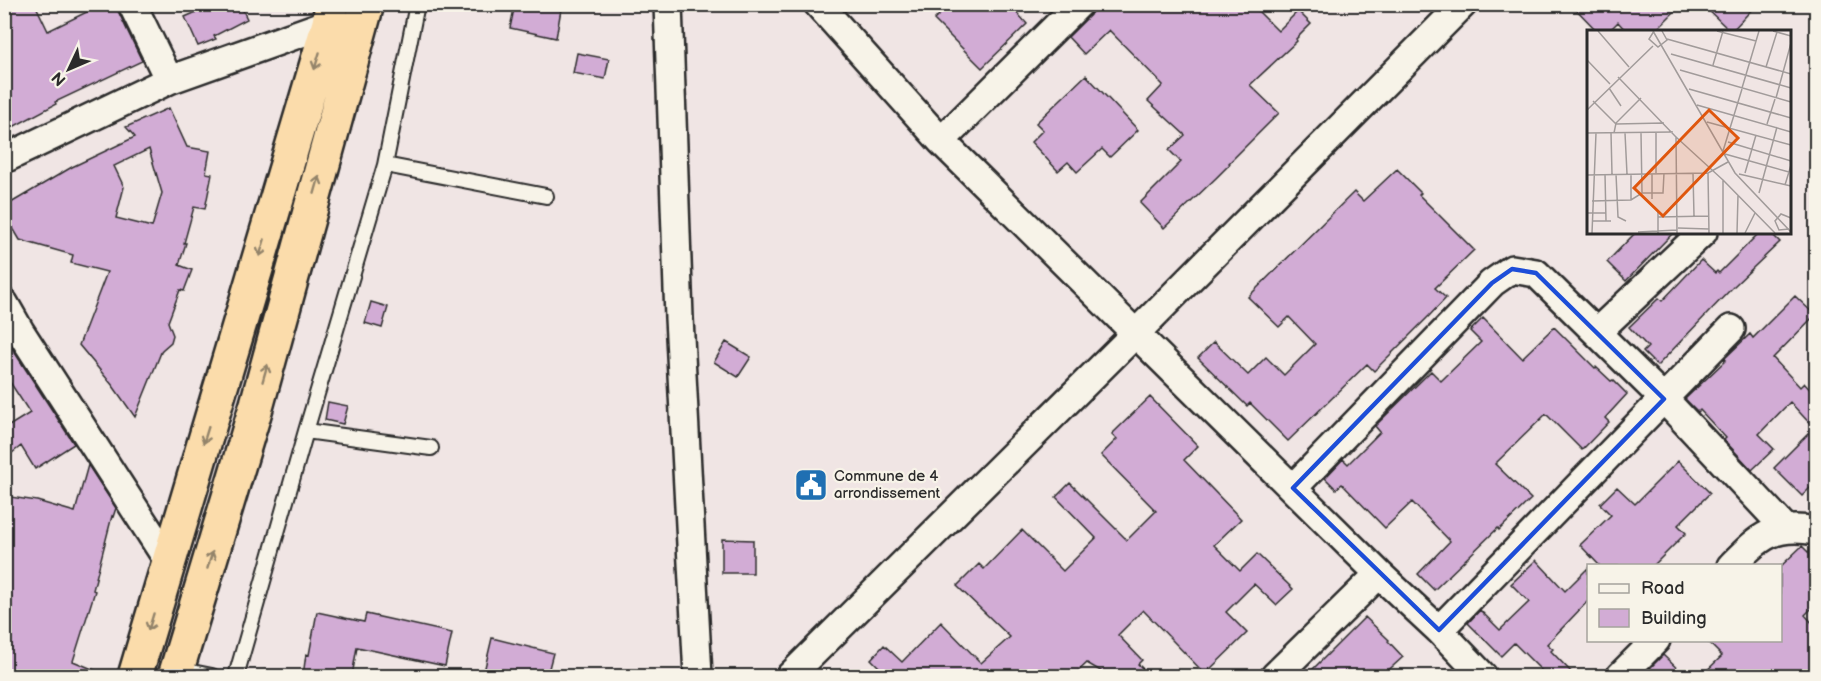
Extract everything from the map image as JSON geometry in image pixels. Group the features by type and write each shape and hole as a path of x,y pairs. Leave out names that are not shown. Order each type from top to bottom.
{"highway":[{"path":"176,673 256,404 367,4"},
{"path":"135,676 330,14"}],"street":[{"path":"132,4 169,80"},
{"path":"668,4 679,318 698,676"},
{"path":"818,4 941,141 1379,574 1439,630 1483,676"},
{"path":"941,141 1079,4"},
{"path":"790,676 1463,4"},
{"path":"4,159 169,80 330,14"},
{"path":"1596,332 1701,234"},
{"path":"1293,488 1492,283 1512,269 1536,273 1664,399 1786,529"},
{"path":"4,303 169,562"},
{"path":"1439,630 1731,329"},
{"path":"1733,564 1757,540 1774,532 1803,528 1816,531"},
{"path":"1275,676 1379,574"},
{"path":"1620,676 1654,642"}],"lane":[{"path":"236,676 385,165 417,4"},
{"path":"385,165 546,196"},
{"path":"306,431 430,448"},
{"path":"176,673 212,676"}],"highlighted area":[{"path":"1512,269 1536,273 1664,399 1439,630 1293,488 1492,283"}],"building":[{"path":"4,4 35,4 48,31 103,4 117,4 118,11 142,61 55,102 56,104 13,127 4,111"},
{"path":"215,4 240,4 247,19 214,36 216,39 198,46 185,17"},
{"path":"515,4 562,4 556,38 510,28"},
{"path":"950,4 1009,4 1027,24 982,68 934,20"},
{"path":"1094,4 1251,4 1278,31 1298,11 1311,24 1296,39 1297,41 1250,85 1279,113 1164,228 1140,203 1181,162 1169,150 1185,135 1148,101 1163,85 1109,30 1084,54 1068,37 1090,15"},
{"path":"1571,4 1682,4 1656,30 1625,30 1618,22 1610,30 1596,30"},
{"path":"1702,4 1757,4 1733,30 1729,30"},
{"path":"577,53 609,59 605,79 573,73"},
{"path":"1086,75 1138,130 1110,157 1102,149 1077,172 1068,162 1058,171 1031,142 1043,130 1036,123"},
{"path":"169,108 187,147 210,151 206,173 212,174 205,209 194,207 184,243 186,243 179,265 192,270 184,291 180,290 168,322 173,335 171,342 162,350 135,417 79,345 107,272 71,263 73,255 20,240 4,213 4,207 72,167 135,137 126,127","holes":["149,149 162,193 152,227 116,218 124,187 114,166"]},
{"path":"1397,169 1421,193 1419,195 1474,250 1435,288 1446,298 1429,316 1374,371 1367,364 1288,441 1250,403 1247,406 1198,358 1214,342 1248,375 1266,357 1284,375 1315,344 1289,317 1279,327 1248,297 1354,192 1363,201"},
{"path":"1634,234 1672,234 1626,281 1607,262"},
{"path":"1758,234 1772,234 1780,242 1657,366 1643,352 1648,347 1629,327 1659,298 1662,301 1701,260 1715,273 1717,271 1719,273"},
{"path":"1795,296 1815,315 1773,358 1800,387 1804,383 1816,396 1816,482 1802,496 1774,468 1814,428 1790,402 1759,434 1774,449 1752,470 1700,410 1698,412 1685,399 1750,334 1753,338"},
{"path":"371,302 388,307 382,328 365,323"},
{"path":"1483,318 1522,358 1554,327 1595,368 1611,381 1613,380 1627,394 1605,418 1609,422 1582,450 1546,414 1495,464 1531,499 1434,590 1418,574 1450,541 1412,502 1385,528 1342,484 1336,489 1325,478 1343,459 1348,464 1380,432 1375,426 1431,371 1441,381 1481,342 1470,331"},
{"path":"4,336 74,444 35,469 21,446 12,453 4,442 4,429 30,413 4,373"},
{"path":"726,342 751,357 738,377 714,362"},
{"path":"1150,397 1198,446 1184,460 1241,519 1214,545 1240,571 1257,554 1293,589 1276,605 1254,584 1226,612 1247,633 1205,674 1143,610 1118,635 1142,660 1138,664 1150,676 1109,676 1087,663 1073,676 888,676 871,659 884,645 902,662 941,622 981,663 1010,637 957,586 979,564 984,569 1022,530 1063,571 1096,538 1056,497 1070,483 1127,540 1156,511 1101,455 1117,439 1112,434"},
{"path":"328,402 348,406 343,424 325,420"},
{"path":"1678,461 1710,493 1678,525 1686,533 1655,564 1598,564 1580,545 1611,515 1600,504 1617,487 1635,504"},
{"path":"88,465 116,508 93,590 95,591 73,661 109,676 4,676 4,496 37,501 75,512"},
{"path":"722,539 753,540 753,573 722,573"},
{"path":"1802,546 1816,560 1816,604 1805,615 1816,627 1816,676 1701,676 1722,656 1708,642 1782,642 1782,565"},
{"path":"1536,560 1565,591 1587,569 1587,602 1547,644 1575,676 1547,676 1514,643 1501,656 1468,623 1480,610 1500,630 1529,602 1511,584"},
{"path":"317,612 364,622 366,614 452,633 445,666 357,647 352,676 303,676"},
{"path":"1365,617 1403,657 1382,676 1306,676"},
{"path":"492,638 553,653 547,676 483,676"},
{"path":"1663,655 1685,676 1659,676 1650,668"}],"place":[{"name":"Commune de 4 arrondissement","path":"811,485"}]}
